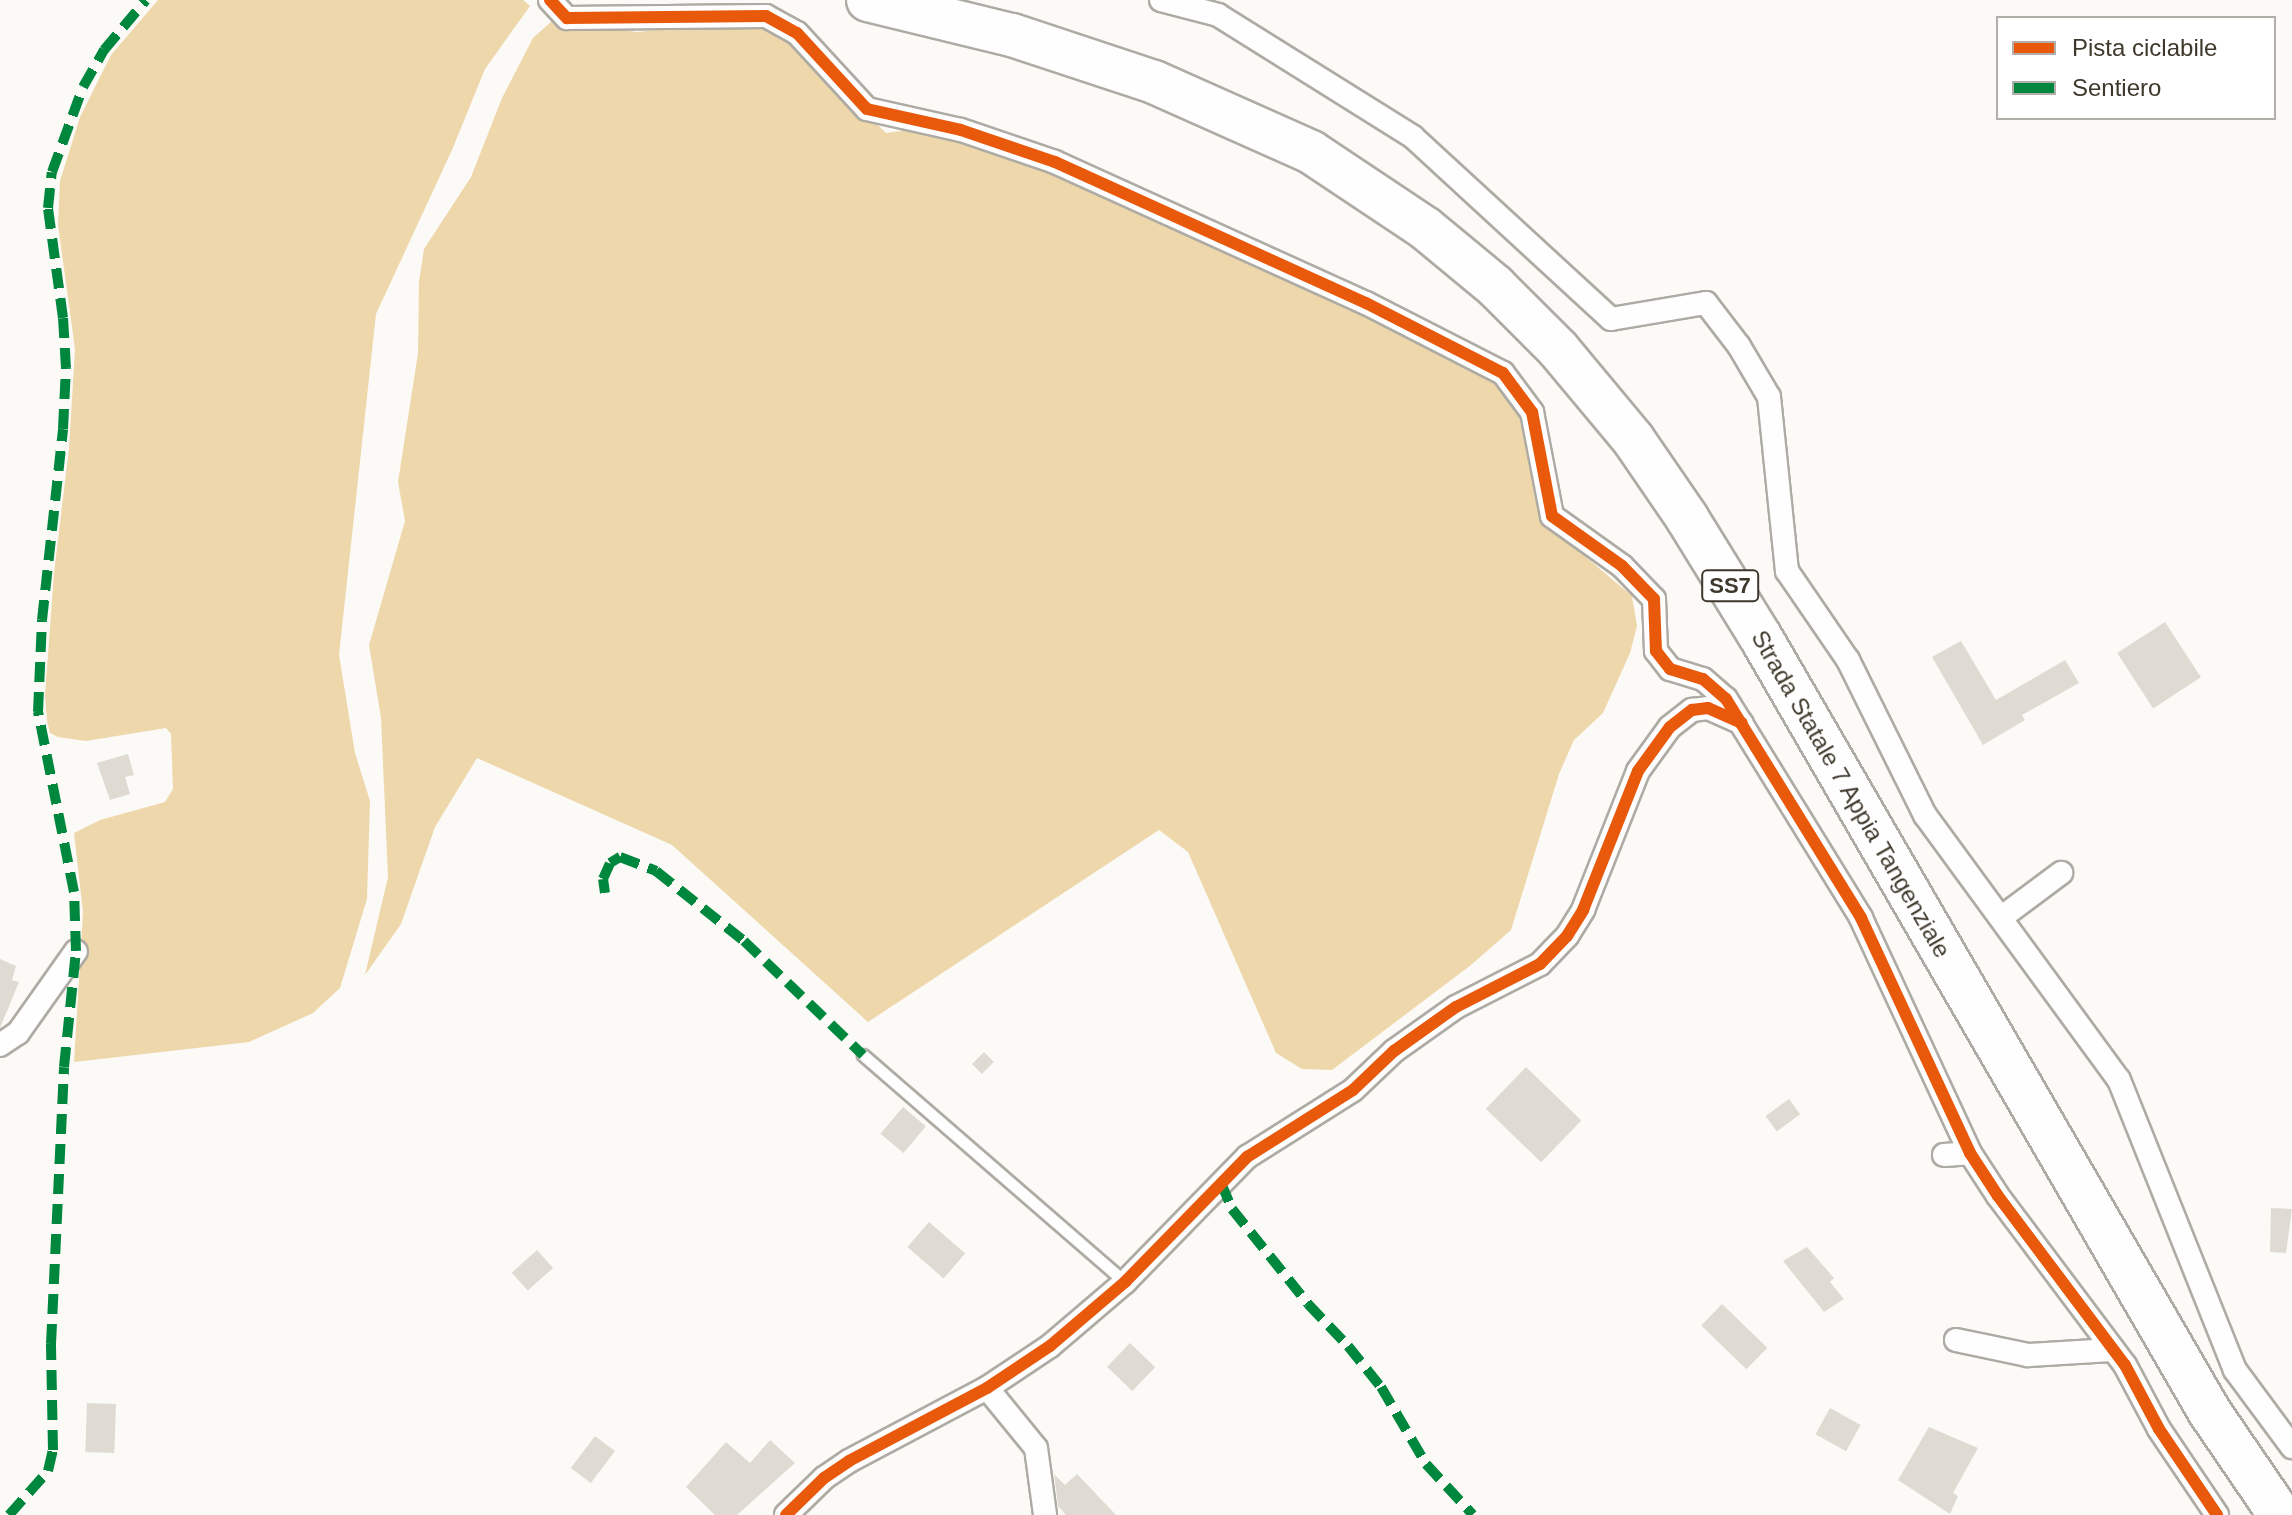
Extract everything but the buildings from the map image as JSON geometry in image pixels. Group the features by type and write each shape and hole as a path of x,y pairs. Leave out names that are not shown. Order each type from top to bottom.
{"highway":[{"name":"Strada Statale 7 Appia Tangenziale","path":"868,0 1012,35 1154,82 1311,152 1425,228 1495,286 1558,349 1633,439 1695,531 1760,636 2209,1411 2280,1515"}],"street":[{"path":"550,0 567,18 766,16 797,33 867,109 961,130 1055,162 1366,303 1503,373 1532,412 1552,516 1622,566 1654,599 1656,651 1670,669 1703,679 1726,699 1742,723 1861,918 1970,1153 1998,1196 2113,1350 2159,1429 2217,1515"},
{"path":"1161,0 1218,15 1413,137 1611,319 1706,303 1739,346 1769,397 1787,571 1848,660 1911,773 1925,815 2119,1080 2235,1370 2292,1447"},
{"path":"786,1515 824,1478 849,1461 987,1388 1109,1304 1125,1282 1247,1157 1353,1090 1394,1051 1456,1007 1540,964 1567,936 1583,910 1638,771 1670,727 1692,710 1708,708 1742,723"},
{"path":"2002,917 2061,873"},
{"path":"0,1045 18,1033 76,951"},
{"path":"1944,1155 1970,1153"},
{"path":"1956,1340 2028,1355 2113,1350"},
{"path":"987,1388 1036,1448 1045,1515"}],"lane":[{"path":"863,1055 1125,1282"}],"shaded area":[{"path":"158,0 523,0 530,6 485,69 452,150 376,314 339,655 355,753 370,801 367,899 340,988 313,1013 249,1042 74,1062 83,912 74,833 100,820 165,802 173,789 171,734 166,728 86,741 50,733 47,721 45,695 54,573 69,448 75,349 58,225 60,181 80,117 111,55"},
{"path":"552,21 637,32 748,21 779,29 886,133 915,129 1014,151 1355,306 1451,356 1502,389 1521,408 1555,531 1632,596 1637,626 1630,653 1603,713 1574,740 1559,774 1511,930 1471,965 1332,1070 1302,1069 1276,1053 1188,852 1159,830 868,1022 672,845 477,758 435,827 401,924 365,975 388,877 381,718 369,645 405,521 398,482 418,353 419,281 424,249 471,177 502,98 533,38"}],"marked path":[{"path":"9,1515 48,1471 53,1450 51,1344 64,1067 76,951 74,892 38,712 42,620 63,429 66,368 63,318 48,208 52,172 83,87 104,50 146,0"},
{"path":"605,893 603,879 610,863 620,857 656,871 744,941 863,1055"},
{"path":"1221,1183 1232,1209 1308,1304 1381,1387 1426,1464 1473,1515"}],"cycle path":[{"path":"550,0 567,18 766,16 797,33 867,109 961,130 1055,162 1366,303 1503,373 1532,412 1552,516 1622,566 1654,599 1656,651 1670,669 1703,679 1726,699 1861,918 1970,1153 1998,1196 2125,1365 2159,1429 2217,1515"},
{"path":"786,1515 824,1478 849,1461 987,1388 1050,1346 1125,1282 1247,1157 1353,1090 1394,1051 1456,1007 1540,964 1567,936 1583,910 1638,771 1670,727 1692,710 1708,708 1742,723"}]}
